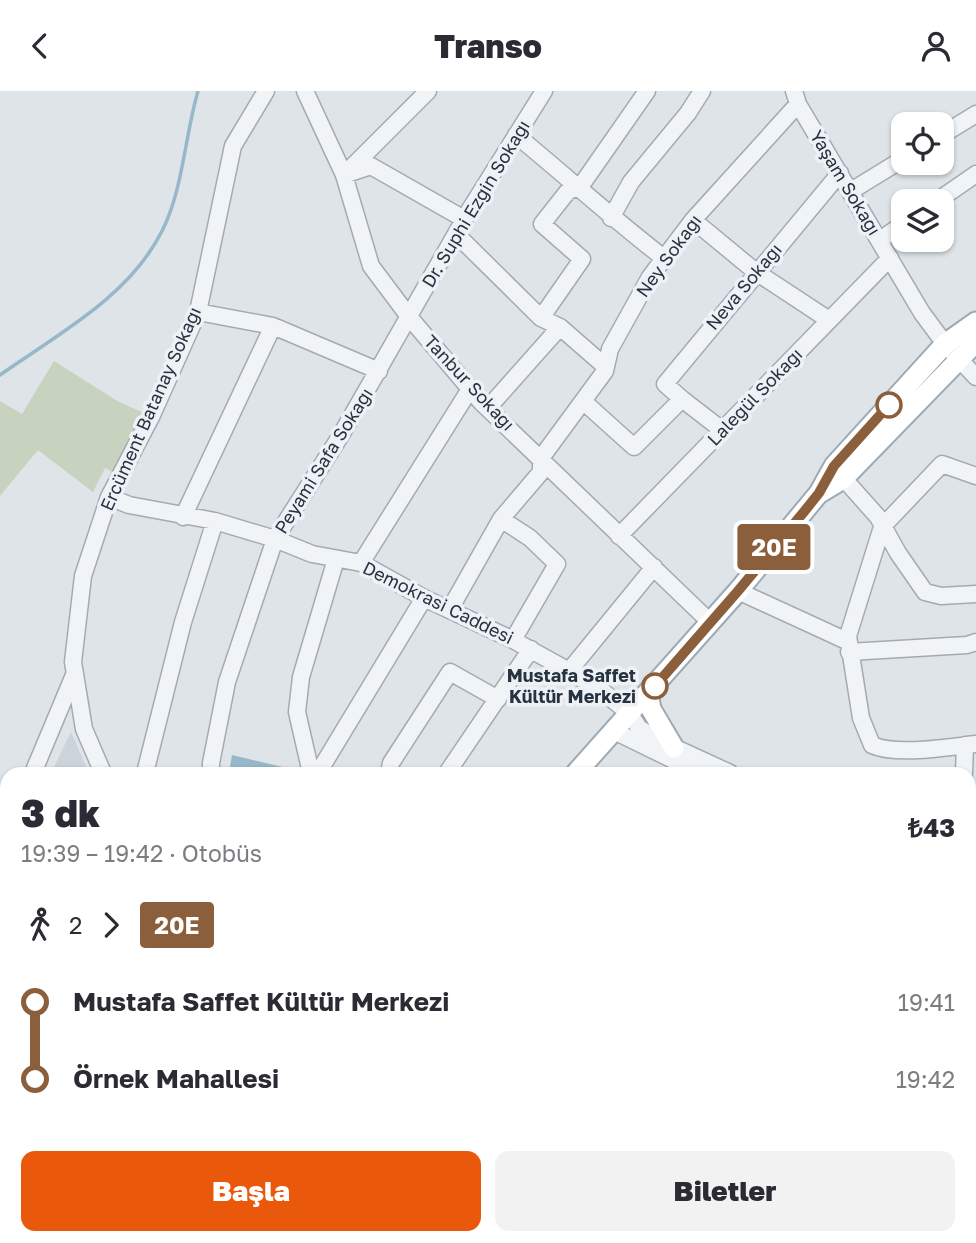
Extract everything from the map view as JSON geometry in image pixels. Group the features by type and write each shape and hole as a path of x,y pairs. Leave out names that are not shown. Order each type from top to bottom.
{"main road":[{"path":"838,473 945,344 976,322"},
{"path":"581,767 711,623 819,493 976,342"},
{"path":"648,693 651,709 674,748"}],"street":[{"name":"Ercüment Batanay Sokağı","path":"100,767 84,729 73,661 83,576 108,497 152,415 198,312 233,146 266,91"},
{"name":"Tanbur Sokağı","path":"305,91 344,175 371,266 410,318 488,408 711,623"},
{"path":"344,175 428,91"},
{"name":"Dr. Suphi Ezgin Sokağı","path":"410,318 460,227 544,91"},
{"path":"541,318 582,259 542,224 568,191 580,187 647,91"},
{"path":"611,218 631,183 688,113 702,91"},
{"name":"Yaşam Sokağı","path":"796,98 922,313 945,344 976,377"},
{"name":"Ney Sokağı","path":"450,609 501,519 541,473 541,458 605,371 610,349 650,277 693,220 796,98"},
{"path":"954,128 976,114"},
{"path":"516,135 580,187 611,218 665,259"},
{"path":"344,175 371,166 460,227 541,318 560,327 606,367"},
{"path":"851,191 891,166"},
{"name":"Neva Sokağı","path":"682,399 664,384 840,173"},
{"path":"954,189 976,174"},
{"path":"693,220 756,272 829,320"},
{"path":"880,240 891,232"},
{"name":"Lalegül Sokağı","path":"619,536 890,258"},
{"path":"198,312 273,326 379,371"},
{"name":"Peyami Safa Sokağı","path":"211,767 227,683 275,540 410,318"},
{"path":"183,517 273,326"},
{"path":"488,408 560,327"},
{"path":"361,563 470,389"},
{"path":"584,403 634,447 682,399 722,431"},
{"path":"965,767 971,744 917,750 881,749 872,745 861,718 848,636 882,527 942,464 976,476"},
{"path":"838,473 878,517 925,592 941,596 976,594"},
{"name":"Demokrasi Caddesi","path":"108,497 129,505 215,521 312,554 361,563 424,598 531,649 601,690 630,714 639,728 674,748 717,767"},
{"path":"501,519 530,538 557,564 513,640"},
{"path":"147,767 183,622 215,521"},
{"path":"310,767 297,712 301,677 336,559"},
{"path":"569,671 654,567"},
{"path":"738,591 849,647 967,645 976,642"},
{"path":"322,767 424,598"},
{"path":"451,767 531,649"},
{"path":"390,767 450,672 498,699"},
{"path":"36,767 75,673"},
{"path":"614,731 688,767"}],"shaded area":[{"path":"71,732 86,767 54,767"}],"green space":[{"path":"54,361 119,402 144,413 113,472 105,468 93,492 38,450 0,496 0,401 22,414"}],"water":[{"path":"232,755 283,767 230,767"}],"waterway":[{"path":"0,375 112,295 148,254 162,231 175,198 198,91"}],"bus line":[{"name":"20E","path":"655,686 803,513 819,493 834,466 889,405"}],"place":[{"name":"Mustafa Saffet Kültür Merkezi","path":"655,686"}]}
